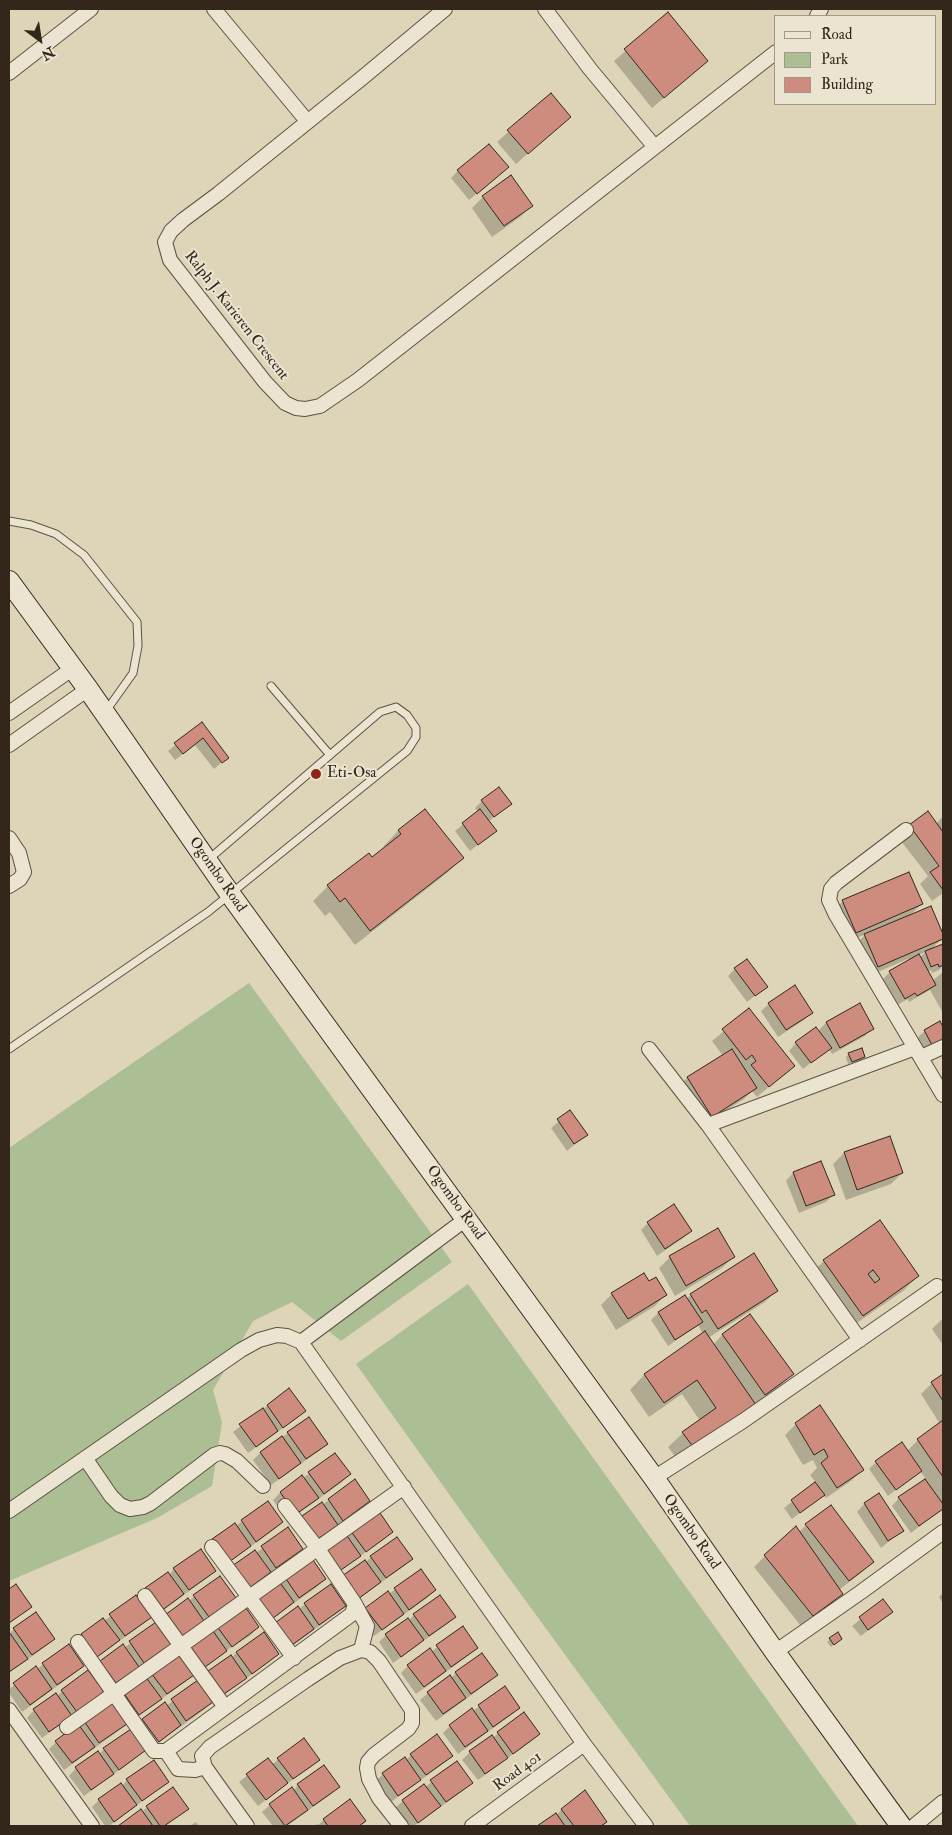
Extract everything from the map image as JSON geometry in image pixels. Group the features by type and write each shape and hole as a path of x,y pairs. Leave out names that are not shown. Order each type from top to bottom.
{"main road":[{"name":"Ogombo Road","path":"9,581 88,689 230,894 654,1478 775,1652 901,1826"}],"street":[{"path":"9,73 91,9"},
{"path":"214,9 307,121"},
{"name":"Ralph J. Karieren Crescent","path":"445,9 252,168 183,220 171,231 165,242 170,260 265,382 285,404 305,409 320,406 358,380 774,54"},
{"path":"546,9 590,69 654,146"},
{"path":"9,713 72,669"},
{"path":"9,745 88,689"},
{"path":"906,830 836,883 831,889 828,900 943,1095"},
{"path":"9,838 19,853 24,872 20,879 9,886"},
{"path":"708,1125 918,1052 943,1047"},
{"path":"649,1049 708,1125 860,1340"},
{"path":"301,1342 466,1219"},
{"path":"654,1478 743,1421 938,1286"},
{"path":"9,1511 241,1350 259,1340 277,1335 287,1336 301,1342 584,1744 646,1826"},
{"path":"85,1458 111,1496 120,1505 130,1509 143,1507 151,1503 214,1455 220,1453 237,1461 263,1486"},
{"path":"67,1727 404,1488"},
{"path":"285,1506 318,1549 355,1604 367,1626 361,1650"},
{"path":"775,1652 943,1532"},
{"path":"212,1547 294,1658"},
{"path":"145,1596 225,1707"},
{"path":"78,1642 154,1750 166,1751 352,1614 355,1604"},
{"path":"247,1826 205,1768 202,1756 210,1747 340,1658 361,1650 370,1652 379,1661 412,1710 412,1723 408,1729 374,1755 368,1762 367,1768 369,1779 379,1798 401,1826"},
{"path":"9,1710 92,1826"},
{"name":"Road 401","path":"478,1824 584,1744"},
{"path":"166,1751 178,1769 195,1770 205,1768"},
{"path":"914,1826 943,1802"}],"lane":[{"path":"9,521 31,525 56,534 84,555 137,622 138,646 133,673 104,713"},
{"path":"271,686 330,755"},
{"path":"9,1049 208,912 407,751 416,737 416,728 407,715 396,707 380,712 207,861"}],"green space":[{"path":"249,983 452,1262 341,1341 292,1302 253,1321 213,1390 222,1422 212,1486 157,1518 9,1581 9,1148"},
{"path":"468,1284 858,1826 690,1826 504,1571 356,1364"}],"building":[{"path":"668,12 708,61 664,98 624,49"},
{"path":"551,93 571,117 528,154 507,130"},
{"path":"489,144 509,167 477,194 457,170"},
{"path":"511,175 533,206 504,226 482,196"},
{"path":"202,722 229,758 222,763 203,738 183,754 174,743"},
{"path":"499,787 512,804 494,817 481,800"},
{"path":"425,809 464,858 370,931 345,898 340,902 327,885 369,853 372,857 401,834 398,830"},
{"path":"480,809 497,831 478,845 462,823"},
{"path":"928,811 943,832 943,890 930,872 939,866 909,825"},
{"path":"909,872 923,904 856,933 842,900"},
{"path":"931,906 943,934 943,939 878,967 864,934"},
{"path":"943,944 943,965 939,967 938,964 931,967 925,951"},
{"path":"919,954 936,985 917,996 915,993 905,999 889,971"},
{"path":"747,959 768,987 755,996 734,968"},
{"path":"795,985 813,1013 786,1030 768,1003"},
{"path":"860,1003 874,1029 840,1048 826,1022"},
{"path":"749,1008 795,1066 769,1087 751,1065 756,1061 752,1055 746,1060 722,1029"},
{"path":"940,1021 943,1027 943,1039 932,1045 924,1030"},
{"path":"816,1027 832,1048 811,1063 795,1042"},
{"path":"862,1048 865,1057 852,1062 848,1053"},
{"path":"732,1049 757,1088 712,1117 687,1077"},
{"path":"570,1110 588,1135 574,1144 557,1119"},
{"path":"890,1136 903,1173 857,1190 844,1152"},
{"path":"821,1161 835,1195 806,1206 793,1172"},
{"path":"674,1204 692,1231 665,1249 647,1222"},
{"path":"880,1220 919,1276 863,1316 823,1260","holes":["873,1270 880,1279 875,1283 868,1274"]},
{"path":"718,1228 735,1257 686,1286 669,1256"},
{"path":"754,1253 778,1291 718,1329 706,1310 702,1313 690,1294"},
{"path":"644,1273 649,1281 656,1277 667,1295 628,1319 611,1293"},
{"path":"685,1295 703,1322 675,1340 658,1312"},
{"path":"750,1314 794,1374 765,1395 722,1334"},
{"path":"705,1331 756,1405 694,1448 682,1432 716,1408 697,1380 664,1403 644,1374"},
{"path":"943,1374 943,1401 931,1382"},
{"path":"289,1388 306,1411 283,1428 267,1405"},
{"path":"820,1405 864,1470 837,1488 821,1463 828,1457 824,1449 814,1455 795,1423"},
{"path":"263,1408 278,1431 256,1447 239,1424"},
{"path":"309,1417 328,1444 306,1459 287,1432"},
{"path":"943,1420 943,1477 917,1439"},
{"path":"282,1436 301,1463 279,1479 260,1452"},
{"path":"902,1442 922,1471 896,1490 875,1461"},
{"path":"335,1453 351,1474 324,1494 308,1472"},
{"path":"302,1475 319,1498 296,1514 280,1492"},
{"path":"355,1479 370,1501 343,1521 328,1499"},
{"path":"925,1479 943,1504 943,1509 919,1526 898,1497"},
{"path":"815,1482 825,1495 800,1513 791,1500"},
{"path":"879,1493 904,1531 888,1541 864,1503"},
{"path":"268,1501 283,1522 256,1542 241,1520"},
{"path":"322,1502 338,1525 315,1541 299,1518"},
{"path":"831,1505 874,1562 849,1581 805,1524"},
{"path":"378,1510 393,1532 366,1552 350,1530"},
{"path":"235,1523 251,1546 229,1562 212,1539"},
{"path":"796,1526 843,1594 813,1616 764,1555"},
{"path":"288,1527 303,1549 276,1568 261,1546"},
{"path":"345,1533 361,1556 338,1572 322,1549"},
{"path":"397,1537 413,1559 386,1578 370,1556"},
{"path":"201,1549 216,1571 189,1590 173,1568"},
{"path":"255,1550 271,1572 248,1589 232,1566"},
{"path":"311,1557 326,1579 299,1598 284,1576"},
{"path":"365,1560 381,1582 358,1599 342,1576"},
{"path":"421,1569 436,1590 409,1610 394,1588"},
{"path":"168,1572 184,1594 161,1611 145,1588"},
{"path":"220,1576 236,1598 209,1617 193,1595"},
{"path":"278,1580 294,1602 272,1619 255,1596"},
{"path":"16,1584 32,1607 9,1623 9,1589"},
{"path":"331,1584 346,1606 319,1625 304,1603"},
{"path":"388,1591 404,1614 382,1630 365,1608"},
{"path":"136,1595 152,1617 125,1636 109,1614"},
{"path":"440,1595 456,1617 429,1636 413,1614"},
{"path":"188,1598 204,1621 181,1637 165,1615"},
{"path":"883,1599 893,1612 868,1630 859,1617"},
{"path":"244,1605 259,1627 232,1647 216,1625"},
{"path":"298,1606 314,1629 292,1645 275,1623"},
{"path":"36,1612 55,1639 32,1655 13,1628"},
{"path":"103,1618 120,1640 97,1657 81,1634"},
{"path":"408,1618 424,1640 401,1657 385,1634"},
{"path":"156,1622 171,1644 144,1663 129,1641"},
{"path":"463,1626 478,1648 451,1667 436,1645"},
{"path":"211,1628 227,1651 205,1667 188,1644"},
{"path":"9,1632 28,1659 9,1672"},
{"path":"264,1632 279,1654 252,1674 236,1652"},
{"path":"838,1632 842,1639 834,1645 829,1638"},
{"path":"69,1644 84,1666 57,1685 42,1663"},
{"path":"123,1644 139,1667 116,1683 100,1661"},
{"path":"430,1648 446,1671 424,1687 407,1665"},
{"path":"178,1653 194,1675 167,1694 151,1673"},
{"path":"482,1653 498,1675 471,1694 455,1672"},
{"path":"231,1655 247,1678 224,1694 208,1671"},
{"path":"36,1666 52,1689 30,1705 13,1683"},
{"path":"88,1670 104,1692 77,1712 61,1690"},
{"path":"450,1675 466,1698 443,1714 427,1692"},
{"path":"145,1676 162,1699 139,1715 123,1692"},
{"path":"198,1680 213,1702 186,1721 171,1699"},
{"path":"505,1686 520,1708 493,1727 478,1705"},
{"path":"56,1693 72,1716 49,1732 33,1709"},
{"path":"111,1702 127,1724 99,1743 84,1721"},
{"path":"165,1702 181,1725 159,1742 142,1719"},
{"path":"472,1708 488,1731 465,1747 449,1725"},
{"path":"524,1712 540,1734 513,1754 497,1732"},
{"path":"78,1724 95,1747 72,1763 55,1741"},
{"path":"131,1729 146,1750 119,1770 103,1748"},
{"path":"437,1734 453,1756 426,1775 410,1754"},
{"path":"492,1735 508,1758 485,1774 469,1751"},
{"path":"304,1738 320,1760 293,1779 277,1758"},
{"path":"98,1751 114,1774 91,1790 75,1767"},
{"path":"405,1757 421,1780 398,1796 382,1773"},
{"path":"268,1758 288,1783 266,1800 246,1774"},
{"path":"154,1760 169,1782 142,1801 126,1779"},
{"path":"457,1761 473,1783 446,1802 430,1780"},
{"path":"324,1765 340,1787 313,1806 297,1784"},
{"path":"121,1783 137,1805 114,1822 98,1799"},
{"path":"424,1784 441,1806 418,1823 402,1800"},
{"path":"173,1787 189,1809 164,1826 160,1826 146,1806"},
{"path":"292,1787 308,1810 285,1826 269,1804"},
{"path":"585,1790 607,1822 601,1826 574,1826 561,1809"},
{"path":"350,1799 366,1821 359,1826 328,1826 323,1819"},
{"path":"141,1809 153,1826 118,1826"},
{"path":"556,1813 565,1826 537,1826"}],"place":[{"name":"Eti-Osa","path":"316,774"}]}
